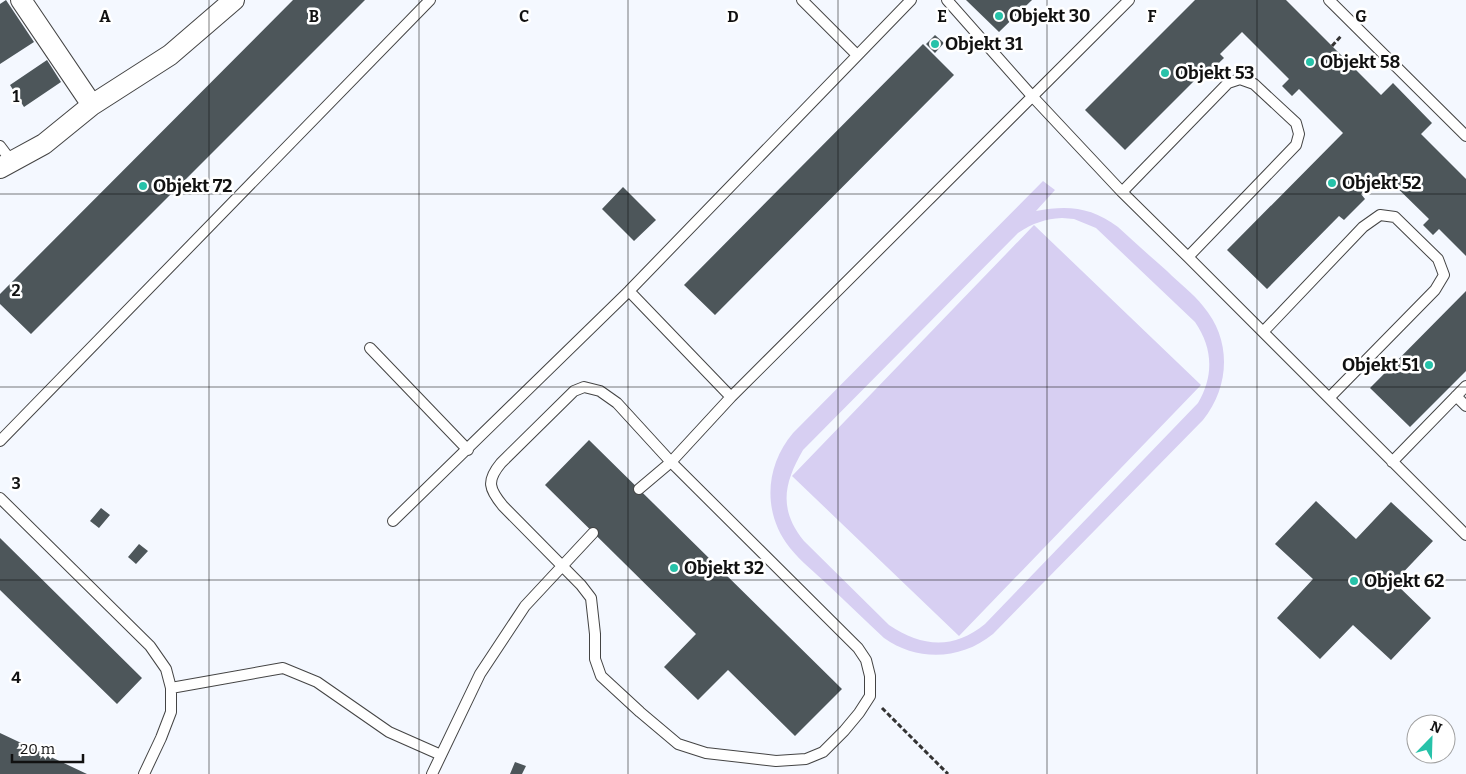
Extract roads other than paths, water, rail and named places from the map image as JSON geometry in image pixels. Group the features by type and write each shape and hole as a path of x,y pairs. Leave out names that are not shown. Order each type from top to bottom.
{"street":[{"path":"20,0 92,105"},
{"path":"6,165 44,144 92,105 170,55 234,0"}],"lane":[{"path":"0,441 430,0"},
{"path":"802,0 857,55"},
{"path":"948,0 1032,96 1122,192 1466,535"},
{"path":"639,489 671,462 731,397 1129,0"},
{"path":"1329,0 1466,136"},
{"path":"394,521 629,292 857,55 905,2"},
{"path":"1122,192 1228,84 1240,79 1254,84 1296,123 1299,134 1296,145 1188,257"},
{"path":"0,146 6,165"},
{"path":"1263,332 1363,227 1380,216 1395,217 1438,259 1444,274 1436,290 1329,398"},
{"path":"629,292 731,397"},
{"path":"370,348 468,450"},
{"path":"1392,462 1466,386"},
{"path":"584,387 600,391 617,403 671,462 858,648 866,660 870,676 870,696 860,713 823,752 806,759 776,761 706,753 678,744 601,676 595,659 592,598 503,506 494,494 491,483 493,472 501,463 565,399 574,391 584,387"},
{"path":"1456,396 1466,406"},
{"path":"0,498 150,646 166,669 171,688 171,712 144,774"},
{"path":"432,774 480,674 525,606 593,533"},
{"path":"171,688 283,668 317,682 389,732 441,755"}],"place":[{"name":"Objekt 30","path":"999,16"},
{"name":"Objekt 31","path":"935,44"},
{"name":"Objekt 58","path":"1310,62"},
{"name":"Objekt 53","path":"1165,73"},
{"name":"Objekt 52","path":"1332,183"},
{"name":"Objekt 72","path":"143,186"},
{"name":"Objekt 51","path":"1429,365"},
{"name":"Objekt 32","path":"674,568"},
{"name":"Objekt 62","path":"1354,581"}]}
